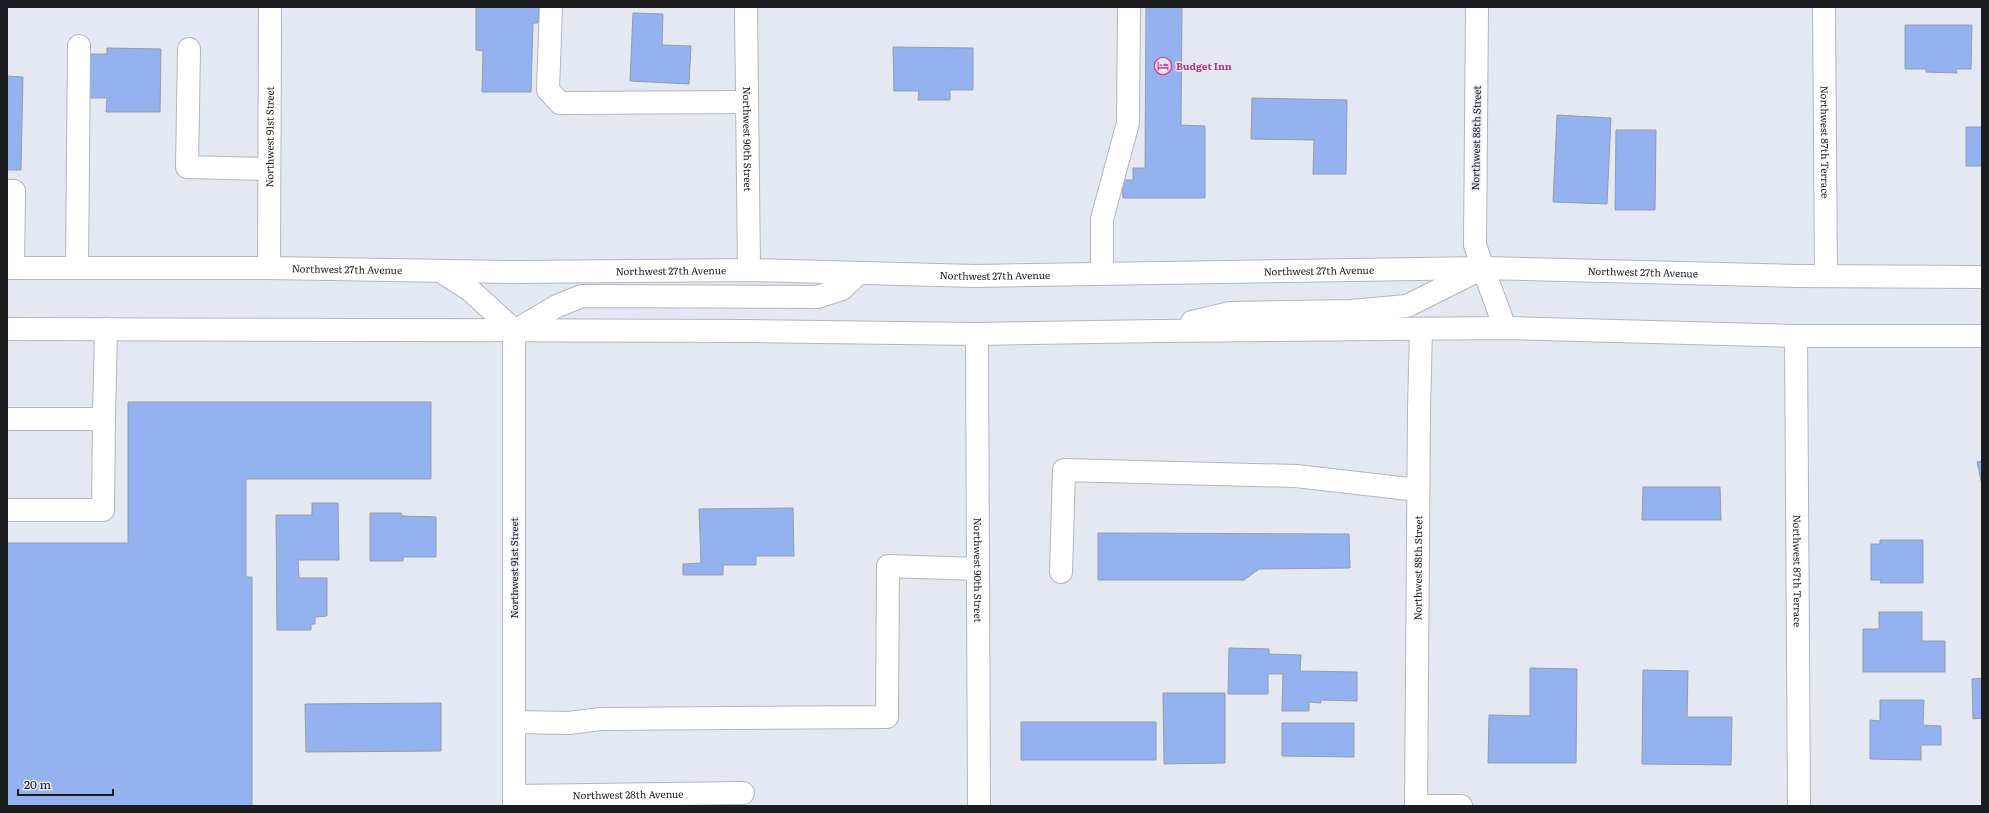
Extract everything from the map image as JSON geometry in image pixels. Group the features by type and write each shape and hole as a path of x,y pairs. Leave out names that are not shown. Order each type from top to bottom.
{"main road":[{"name":"Northwest 91st Street","path":"268,268 270,7"},
{"path":"550,7 548,90 560,103 748,102"},
{"name":"Northwest 90th Street","path":"746,7 749,270"},
{"path":"1102,274 1102,219 1128,123 1129,7"},
{"name":"Northwest 88th Street","path":"1477,7 1475,245 1505,328"},
{"name":"Northwest 87th Terrace","path":"1824,7 1826,276"},
{"path":"77,268 79,46"},
{"path":"189,49 187,167 269,169"},
{"path":"7,191 14,191 10,268"},
{"name":"Northwest 27th Avenue","path":"10,268 268,268 522,272 749,270 975,276 1483,268 1826,276 1982,277"},
{"path":"1159,331 1230,313 1351,311 1408,306 1483,268"},
{"path":"439,271 470,290 514,330"},
{"path":"514,330 557,306 582,296 817,297 842,289 859,273"},
{"path":"7,329 749,331 977,334 1505,328 1796,336 1982,336"},
{"path":"7,510 103,510 106,329"},
{"name":"Northwest 91st Street","path":"514,330 514,801"},
{"name":"Northwest 88th Street","path":"1416,806 1418,490 1421,330"},
{"name":"Northwest 90th Street","path":"977,334 979,806"},
{"name":"Northwest 87th Terrace","path":"1796,336 1799,806"},
{"path":"7,419 104,419"},
{"path":"1061,572 1064,470 1296,476 1418,490"},
{"path":"514,722 569,723 600,719 887,717 888,566 978,569"},
{"name":"Northwest 28th Avenue","path":"514,801 743,793"},
{"path":"1416,806 1461,806"}],"building":[{"path":"476,7 539,7 538,23 533,23 531,92 482,92 483,51 476,50"},
{"name":"Budget Inn","path":"1146,7 1182,7 1181,125 1205,126 1205,198 1123,198 1122,180 1133,180 1133,168 1145,168"},
{"path":"633,13 663,14 662,45 691,46 689,84 630,81"},
{"path":"1905,25 1972,25 1971,69 1956,69 1957,73 1926,72 1926,69 1905,69"},
{"path":"893,47 973,48 973,90 950,90 950,100 918,100 919,91 894,91"},
{"path":"107,48 161,49 160,112 106,112 107,98 87,98 88,54 107,54"},
{"path":"7,76 23,77 21,170 7,170"},
{"path":"1252,98 1347,100 1346,174 1313,174 1314,140 1251,139"},
{"path":"1557,115 1611,118 1607,204 1553,202"},
{"path":"1966,127 1982,127 1982,166 1966,166"},
{"path":"1616,130 1656,130 1655,210 1615,210"},
{"path":"128,402 431,402 431,479 246,479 246,577 252,577 252,806 7,806 7,543 128,543"},
{"path":"1982,461 1982,485 1977,462"},
{"path":"1643,487 1720,487 1721,520 1642,520"},
{"path":"312,503 338,503 339,560 298,560 299,578 327,578 327,616 315,617 315,624 311,624 311,630 277,630 276,515 312,515"},
{"path":"793,508 794,556 756,556 756,565 723,565 723,575 683,575 683,564 701,563 699,509"},
{"path":"370,513 401,513 402,516 436,517 436,557 403,557 403,561 370,561"},
{"path":"1098,533 1349,534 1350,568 1259,569 1244,580 1098,580"},
{"path":"1880,540 1923,540 1923,583 1880,583 1881,580 1871,580 1871,544 1880,544"},
{"path":"1879,612 1922,612 1922,641 1945,641 1945,672 1863,672 1863,629 1879,629"},
{"path":"1229,648 1269,649 1269,654 1301,655 1300,671 1357,672 1357,701 1321,700 1321,703 1309,702 1309,711 1282,711 1283,674 1268,674 1268,694 1228,694"},
{"path":"1530,668 1577,669 1576,763 1488,763 1489,715 1530,716"},
{"path":"1643,670 1688,671 1687,717 1732,717 1731,765 1642,764"},
{"path":"1982,678 1982,718 1973,719 1972,679"},
{"path":"1163,693 1225,693 1225,763 1164,764"},
{"path":"1880,700 1924,700 1923,725 1941,726 1941,745 1921,745 1921,760 1870,759 1870,720 1880,721"},
{"path":"441,703 441,751 306,752 305,704"},
{"path":"1021,722 1156,722 1156,760 1021,760"},
{"path":"1282,723 1354,723 1354,757 1282,756"}],"place":[{"name":"Budget Inn","path":"1163,66"}]}
